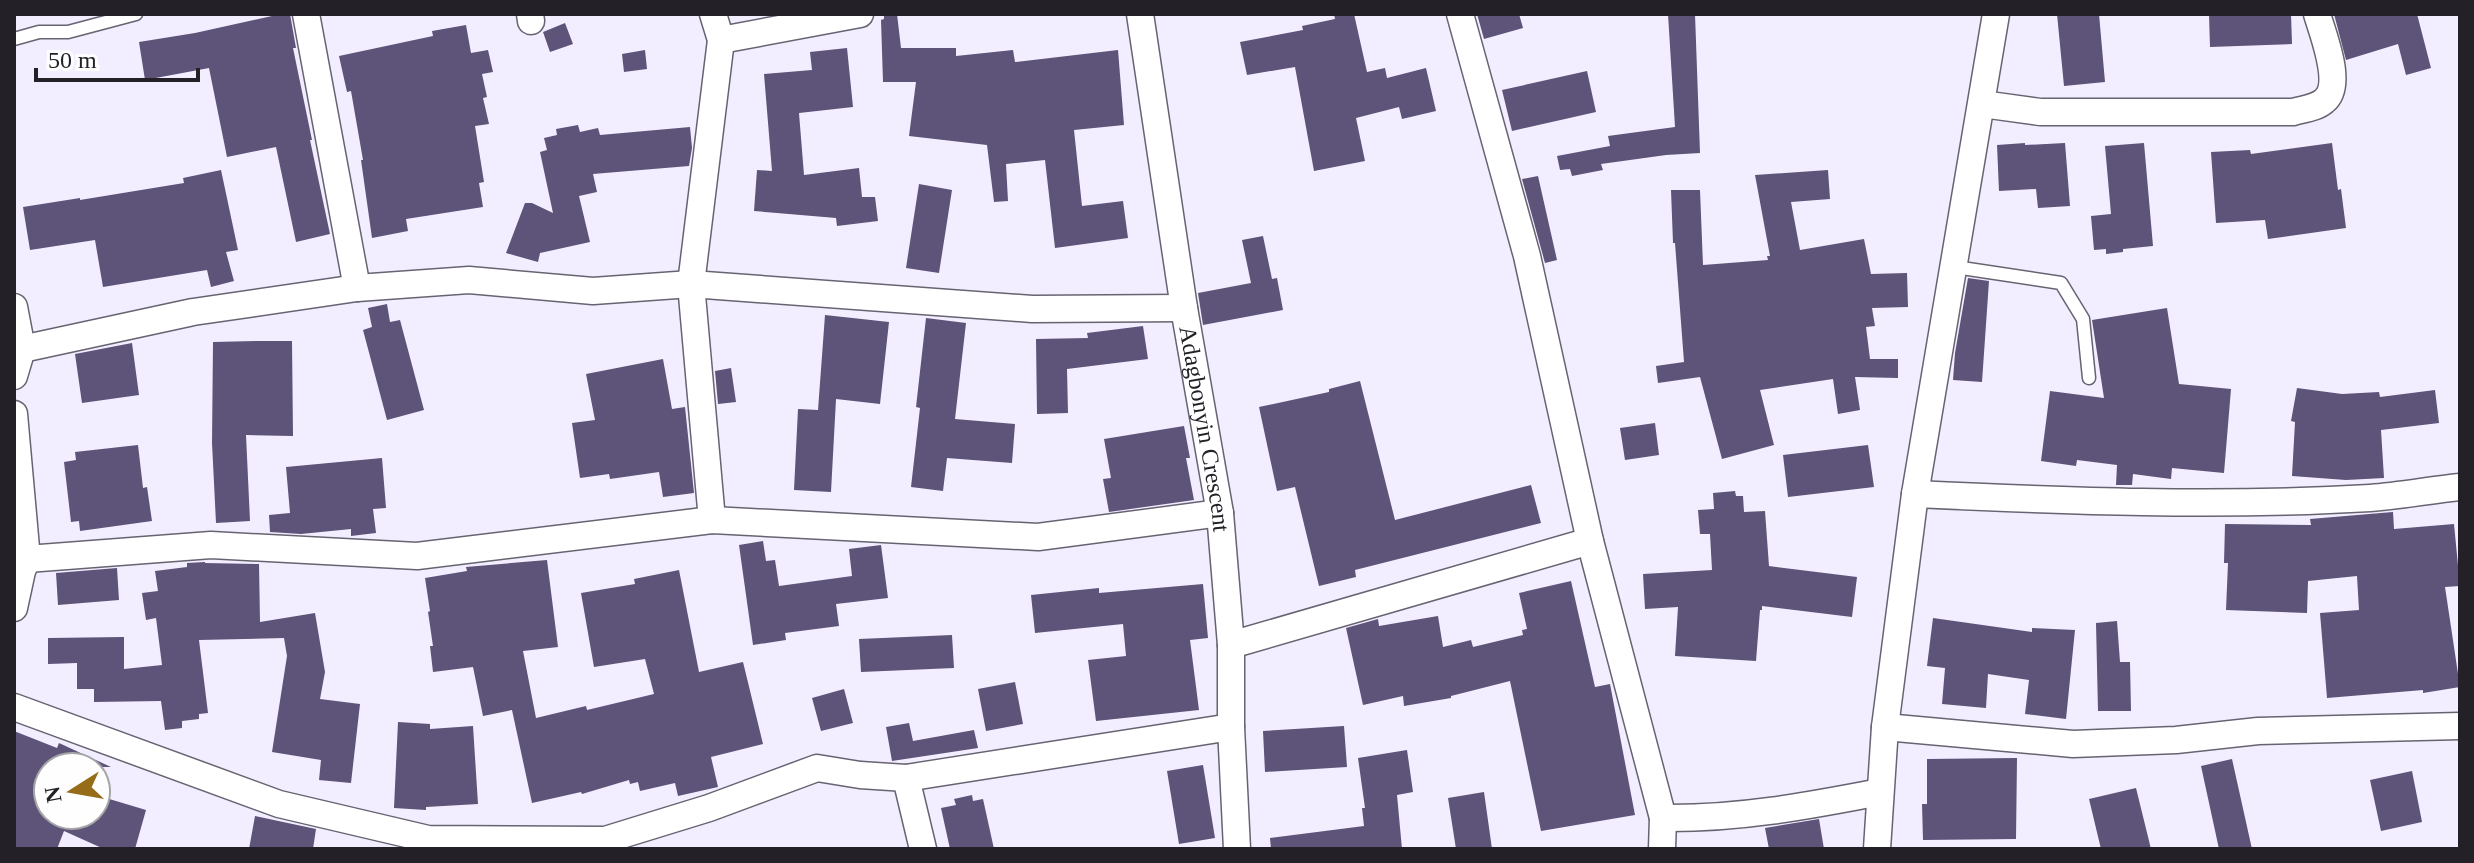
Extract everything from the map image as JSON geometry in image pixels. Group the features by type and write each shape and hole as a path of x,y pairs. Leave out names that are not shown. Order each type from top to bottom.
{"street":[{"path":"306,14 357,288"},
{"path":"712,520 691,284 721,40 713,14"},
{"path":"721,40 860,14"},
{"name":"Adagbonyin Crescent","path":"1140,14 1184,308 1220,513 1231,645 1231,727 1237,849"},
{"path":"1460,14 1527,256 1590,541 1663,818 1662,849"},
{"path":"1877,849 1885,727 1915,494 1996,14"},
{"path":"1982,104 2040,112 2293,112 2327,100 2332,88 2334,74 2317,14"},
{"path":"22,349 193,312 357,288 469,280 593,291 691,284 1032,309 1184,308"},
{"path":"14,307 22,349 14,376"},
{"path":"14,414 27,559 14,608"},
{"path":"1915,494 2094,502 2246,502 2372,497 2460,487"},
{"path":"27,559 211,545 417,556 712,520 1038,537 1220,513"},
{"path":"1231,645 1590,541"},
{"path":"14,707 279,804 428,839 607,844 817,768 906,778 1231,727"},
{"path":"1885,727 2073,744 2176,740 2258,731 2460,726"},
{"path":"906,778 923,849"},
{"path":"1663,818 1710,819 1811,806 1880,792"}],"lane":[{"path":"14,39 39,32 68,32 136,14"},
{"path":"1955,267 2061,283 2083,319 2089,378"}],"building":[{"path":"290,14 296,48 293,48 330,234 296,242 276,147 227,157 209,68 145,80 139,42"},
{"path":"884,14 897,14 901,48 956,48 956,56 1013,50 1015,62 1118,50 1124,125 1074,130 1082,206 1123,201 1128,238 1055,248 1045,160 1006,164 1008,201 994,202 987,145 909,136 916,82 883,82 881,20"},
{"path":"1334,14 1354,14 1367,72 1385,68 1387,78 1426,68 1436,111 1402,119 1399,107 1356,118 1365,161 1314,171 1295,67 1247,75 1240,42 1303,30 1302,26 1335,19"},
{"path":"1477,14 1519,14 1523,28 1484,39"},
{"path":"1668,14 1695,14 1700,153 1601,164 1603,170 1572,176 1570,169 1560,170 1557,156 1610,146 1608,136 1675,127"},
{"path":"2057,14 2099,14 2105,82 2064,86"},
{"path":"2209,14 2291,14 2292,44 2210,47"},
{"path":"2334,14 2417,14 2431,68 2406,75 2398,44 2346,60"},
{"path":"565,23 573,44 550,52 543,32"},
{"path":"466,25 471,53 488,50 493,72 482,74 489,124 475,126 484,182 479,183 483,207 406,219 408,231 372,238 351,91 347,92 339,56 433,36 432,31"},
{"path":"847,48 853,107 799,113 804,175 859,168 862,197 875,197 878,221 837,226 836,218 754,211 757,170 772,171 764,74 812,70 810,52"},
{"path":"645,50 647,69 624,72 622,54"},
{"path":"1587,71 1596,112 1512,131 1502,90"},
{"path":"578,125 580,132 598,128 600,135 690,127 692,148 689,166 593,174 597,192 579,196 590,242 540,253 538,262 506,253 525,203 553,213 540,152 547,150 544,138 557,135 556,129"},
{"path":"2065,143 2070,206 2038,208 2036,189 1999,191 1997,145"},
{"path":"2144,143 2153,246 2106,254 2106,249 2094,250 2091,216 2111,214 2105,146"},
{"path":"2332,143 2346,228 2268,239 2265,220 2216,223 2211,152 2250,150 2251,154"},
{"path":"221,170 238,250 226,252 234,281 211,287 207,270 103,287 95,240 30,250 23,207 184,183 183,178"},
{"path":"1828,170 1830,199 1791,202 1800,250 1864,239 1871,274 1907,273 1908,307 1872,308 1875,326 1866,327 1870,359 1898,359 1898,378 1855,377 1860,410 1838,414 1833,379 1760,390 1774,445 1722,459 1700,377 1658,383 1656,366 1684,362 1671,190 1700,190 1703,265 1768,260 1767,256 1770,256 1755,175"},
{"path":"1538,176 1557,260 1545,263 1522,179"},
{"path":"919,184 952,190 939,273 906,268"},
{"path":"1263,236 1272,279 1277,278 1283,310 1203,325 1198,293 1251,283 1242,240"},
{"path":"1968,278 1989,281 1982,382 1953,380"},
{"path":"387,304 390,322 400,320 424,410 387,420 363,330 372,327 368,308"},
{"path":"2167,308 2179,384 2231,389 2224,473 2172,468 2171,479 2133,474 2132,485 2116,485 2117,465 2077,460 2076,466 2041,461 2050,391 2104,398 2092,320"},
{"path":"825,315 889,322 880,404 836,399 831,492 794,490 798,409 818,410"},
{"path":"926,318 966,323 955,419 1015,424 1012,463 947,458 943,491 911,487"},
{"path":"1143,326 1148,359 1067,369 1068,413 1037,414 1036,339 1088,338 1087,333"},
{"path":"292,341 293,436 246,435 250,521 216,523 212,443 213,342"},
{"path":"132,343 139,395 82,403 75,354"},
{"path":"663,359 672,409 685,407 694,493 663,497 659,472 610,479 609,474 580,478 572,423 595,420 586,374"},
{"path":"731,368 736,402 718,404 715,371"},
{"path":"1360,381 1395,520 1531,485 1541,523 1355,570 1356,577 1319,586 1295,487 1277,491 1259,407 1329,392 1329,389"},
{"path":"2297,388 2342,394 2379,392 2380,397 2435,390 2439,423 2381,430 2384,478 2346,480 2292,476 2295,422 2291,421"},
{"path":"1655,423 1659,455 1625,460 1620,428"},
{"path":"1184,426 1194,500 1109,512 1103,479 1111,478 1104,439"},
{"path":"138,445 143,488 147,487 152,521 80,531 79,521 71,522 64,462 76,460 75,452"},
{"path":"1868,445 1874,487 1788,497 1783,455"},
{"path":"382,458 386,508 373,509 376,533 351,536 351,529 301,534 270,532 269,515 290,513 286,467"},
{"path":"1735,491 1736,496 1743,496 1744,512 1765,511 1769,566 1857,577 1852,617 1762,606 1756,661 1675,656 1678,607 1645,609 1643,574 1712,570 1710,534 1700,534 1698,510 1714,509 1713,493"},
{"path":"2393,512 2394,529 2454,524 2460,586 2445,587 2460,687 2423,693 2423,690 2327,698 2320,613 2359,610 2357,576 2308,581 2307,613 2226,610 2228,563 2224,563 2225,524 2311,525 2310,519"},
{"path":"763,541 766,561 775,560 779,586 852,576 849,549 881,545 888,598 836,604 839,626 785,633 786,640 753,645 739,545"},
{"path":"547,560 558,647 523,651 536,718 654,694 645,659 594,667 581,593 635,584 634,579 679,570 699,672 743,662 763,744 711,757 718,787 678,796 675,783 640,791 638,782 630,784 629,780 582,794 532,803 512,710 483,716 473,667 433,672 425,578 467,571 466,567"},
{"path":"205,562 259,564 260,622 315,613 325,672 320,699 360,704 351,783 319,780 321,760 272,752 287,656 284,638 199,640 208,713 199,714 199,719 182,721 182,728 165,730 161,701 94,702 94,689 77,689 77,663 48,664 48,638 124,637 124,669 162,665 156,618 146,620 142,593 158,591 155,571"},
{"path":"117,568 119,600 58,605 56,573"},
{"path":"1571,581 1595,687 1610,684 1635,815 1541,831 1510,681 1451,698 1404,706 1403,696 1363,705 1346,628 1378,619 1379,626 1438,616 1443,647 1471,640 1473,647 1523,635 1522,630 1527,629 1519,593"},
{"path":"1203,584 1208,638 1190,640 1199,710 1096,721 1088,660 1126,656 1123,624 1035,633 1031,595 1099,588 1099,593"},
{"path":"1933,618 2032,632 2032,628 2075,630 2066,719 2025,714 2029,680 1988,674 1986,708 1942,704 1945,668 1927,666"},
{"path":"2117,621 2120,662 2130,662 2131,711 2098,711 2096,623"},
{"path":"952,635 954,668 861,672 859,639"},
{"path":"1015,682 1023,724 986,731 978,689"},
{"path":"844,689 853,723 821,731 812,698"},
{"path":"398,722 430,724 430,729 473,726 478,804 426,807 426,810 394,808"},
{"path":"909,723 913,741 974,730 978,748 892,761 886,727"},
{"path":"1344,726 1347,767 1265,772 1263,731"},
{"path":"14,731 57,748 59,743 76,751 32,751 32,831 64,831 57,849 14,849"},
{"path":"1407,750 1413,792 1397,795 1402,849 1271,849 1270,838 1364,826 1362,808 1365,808 1358,758"},
{"path":"2017,758 2016,839 1923,840 1922,804 1927,804 1927,759"},
{"path":"2232,759 2252,849 2219,849 2201,766"},
{"path":"1203,765 1215,838 1179,844 1167,771"},
{"path":"2412,771 2422,822 2381,831 2370,780"},
{"path":"2136,788 2151,849 2101,849 2089,799"},
{"path":"1484,792 1492,849 1456,849 1448,798"},
{"path":"972,795 973,801 983,799 994,849 950,849 941,808 956,805 954,799"},
{"path":"112,800 146,810 135,849 104,849 64,831 112,831"},
{"path":"255,816 316,829 313,849 249,849"},
{"path":"1819,819 1824,849 1769,849 1765,828"}]}
